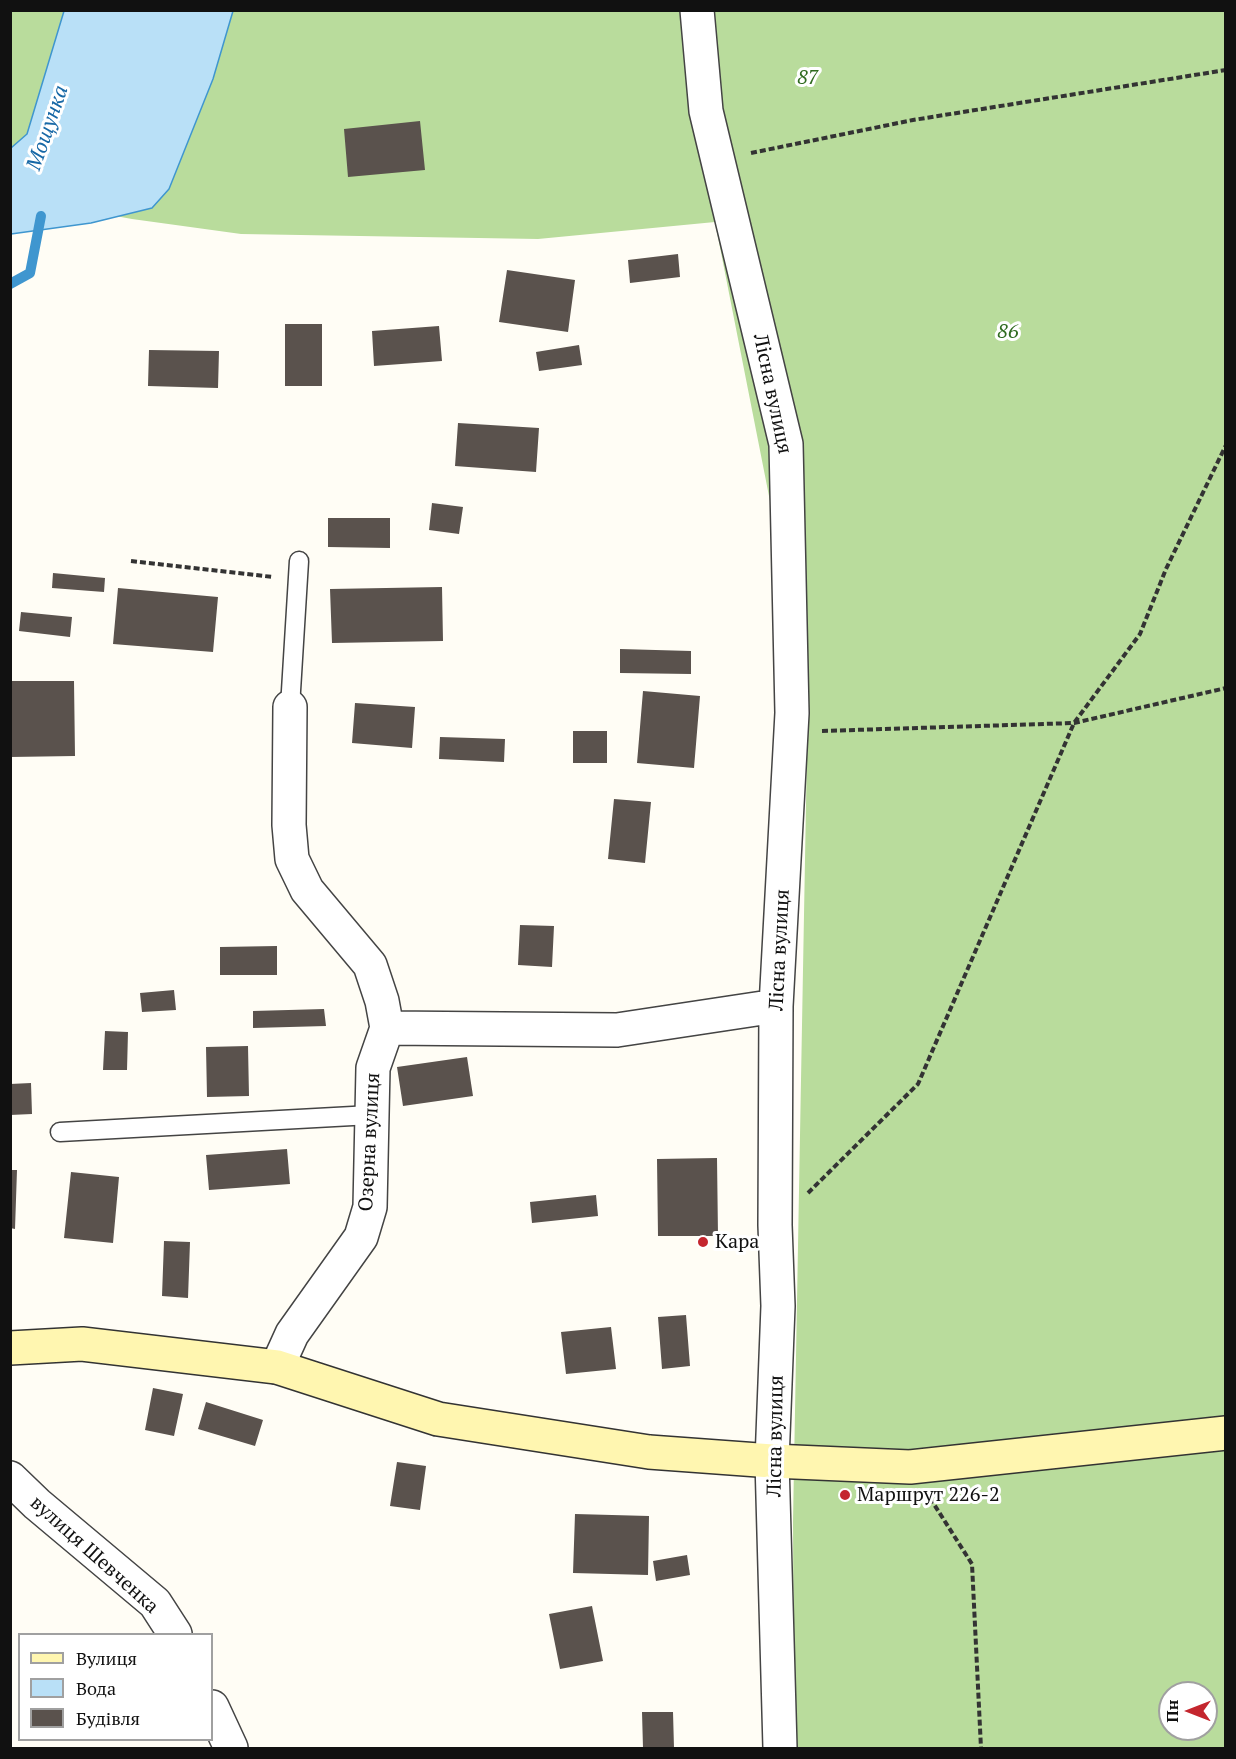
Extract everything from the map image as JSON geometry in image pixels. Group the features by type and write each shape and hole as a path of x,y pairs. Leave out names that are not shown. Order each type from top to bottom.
{"street":[{"name":"Лісна вулиця","path":"697,10 705,111 786,444 791,732 776,1006 775,1225 778,1306 772,1461 780,1749"},
{"path":"290,707 289,825 292,859 306,890 370,965 382,1001 387,1028 617,1030 776,1006"},
{"name":"Озерна вулиця","path":"277,1367 292,1334 361,1237 370,1207 373,1068 387,1028"},
{"path":"10,1348 82,1344 277,1367 438,1419 649,1452 772,1461 910,1467 1226,1433"},
{"name":"вулиця Шевченка","path":"10,1478 36,1504 155,1604 174,1633"},
{"path":"213,1709 231,1749"}],"lane":[{"path":"290,707 299,561"},
{"path":"60,1132 219,1121 371,1115"}],"path":[{"path":"717,159 913,120 1226,70"},
{"path":"775,1225 918,1084 1074,723 1140,634 1166,569 1226,445"},
{"path":"131,561 298,579"},
{"path":"791,732 1074,723 1226,688"},
{"path":"910,1467 972,1564 981,1749"}],"green space":[{"name":"86","path":"10,11 1225,11 1225,1748 794,1748 793,1521 808,694 715,222 538,239 241,234 132,219 11,197"}],"water":[{"path":"64,11 233,11 213,79 169,189 152,208 91,223 11,234 11,148 27,134"}],"building":[{"path":"420,121 425,170 348,177 344,129"},
{"path":"678,254 680,277 630,283 628,260"},
{"path":"507,270 575,280 568,332 499,322"},
{"path":"285,324 322,324 322,386 285,386"},
{"path":"439,326 442,361 374,366 372,331"},
{"path":"579,345 582,365 539,371 536,352"},
{"path":"149,350 219,351 218,388 148,386"},
{"path":"458,423 539,428 536,472 455,466"},
{"path":"432,503 463,507 459,534 429,530"},
{"path":"328,518 390,518 390,548 328,547"},
{"path":"53,573 105,578 104,592 52,588"},
{"path":"442,587 443,641 332,643 330,589"},
{"path":"118,588 218,597 213,652 113,644"},
{"path":"21,612 72,617 70,637 19,631"},
{"path":"620,649 691,651 691,674 620,673"},
{"path":"10,681 74,681 75,756 10,757"},
{"path":"643,691 700,696 694,768 637,763"},
{"path":"355,703 415,707 412,748 352,743"},
{"path":"573,731 607,731 607,763 573,763"},
{"path":"440,737 505,739 504,762 439,759"},
{"path":"614,799 651,802 645,863 608,859"},
{"path":"520,925 554,926 552,967 518,965"},
{"path":"277,946 277,975 220,975 220,947"},
{"path":"174,990 176,1010 142,1012 140,993"},
{"path":"324,1009 326,1026 253,1028 253,1011"},
{"path":"105,1031 128,1032 127,1070 103,1070"},
{"path":"248,1046 249,1096 207,1097 206,1047"},
{"path":"467,1057 473,1096 403,1106 397,1067"},
{"path":"31,1083 32,1114 10,1115 10,1084"},
{"path":"287,1149 290,1184 209,1190 206,1155"},
{"path":"717,1158 718,1236 658,1236 657,1159"},
{"path":"10,1170 17,1170 15,1229 10,1228"},
{"path":"71,1172 119,1177 113,1243 64,1238"},
{"path":"596,1195 598,1216 532,1223 530,1202"},
{"path":"164,1241 190,1242 188,1298 162,1296"},
{"path":"686,1315 690,1366 662,1369 658,1317"},
{"path":"611,1327 616,1369 566,1374 561,1332"},
{"path":"153,1388 183,1394 174,1436 145,1430"},
{"path":"206,1402 263,1420 255,1446 198,1429"},
{"path":"397,1462 426,1466 420,1510 390,1506"},
{"path":"575,1514 649,1516 648,1575 573,1573"},
{"path":"687,1555 690,1575 656,1581 653,1561"},
{"path":"592,1606 603,1661 560,1669 549,1614"},
{"path":"642,1712 673,1712 674,1748 643,1748"}],"waterway":[{"name":"Мощунка","path":"10,284 30,273 41,216"}],"place":[{"name":"Кара","path":"703,1242"},
{"name":"Маршрут 226-2","path":"845,1495"}],"park label":[{"name":"87","path":"808,78"}]}
